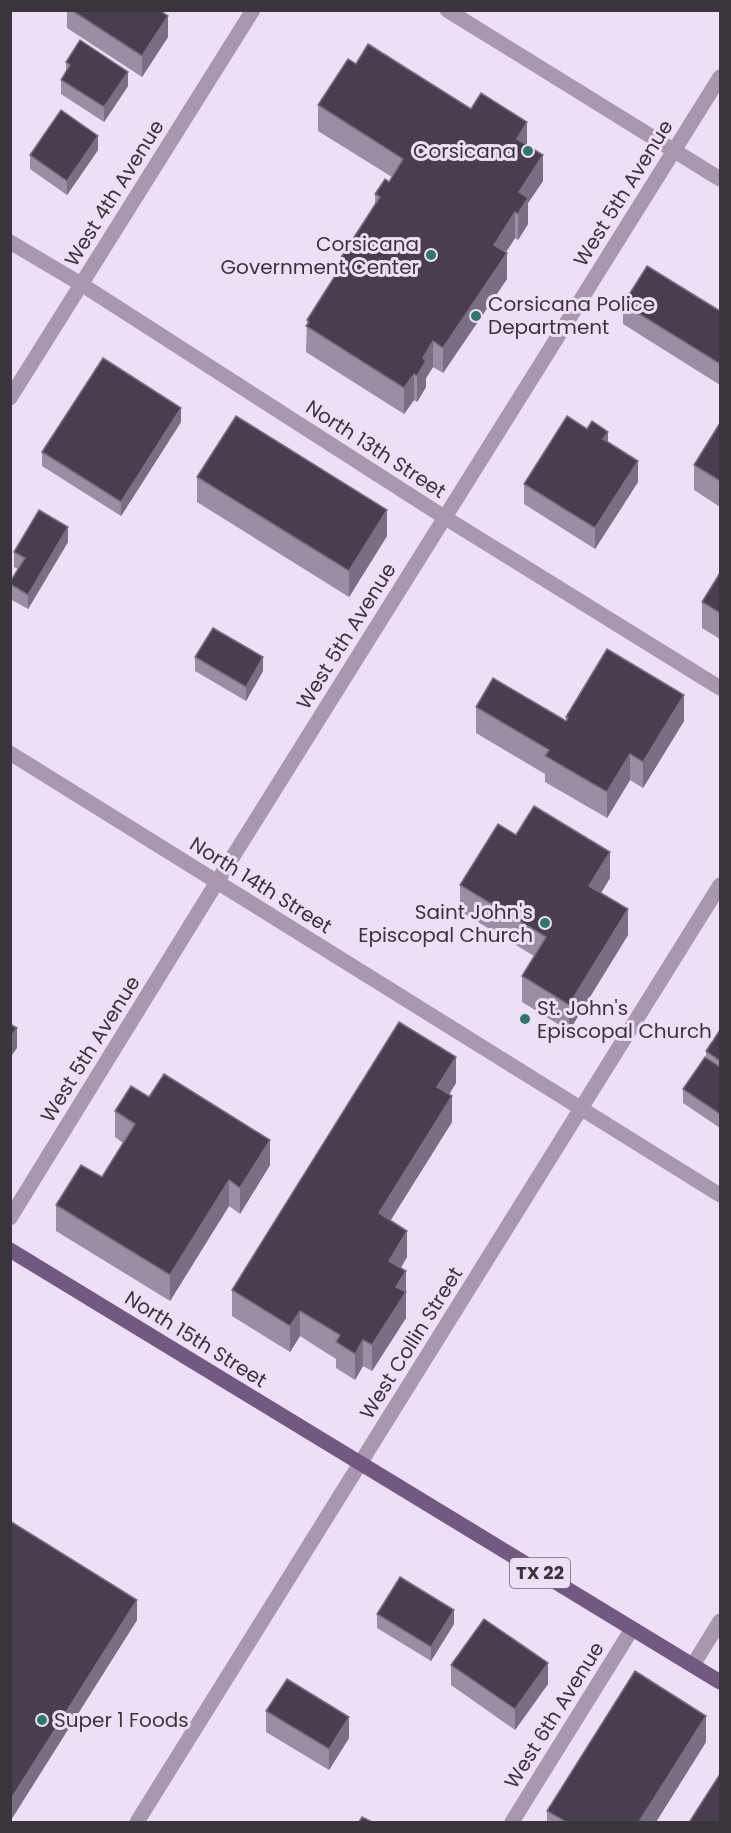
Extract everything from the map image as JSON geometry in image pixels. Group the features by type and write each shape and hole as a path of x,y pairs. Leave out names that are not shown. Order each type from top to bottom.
{"main road":[{"name":"North 15th Street","path":"10,1250 360,1464"},
{"name":"TX 22","path":"360,1464 720,1682"}],"street":[{"name":"West 4th Avenue","path":"10,398 253,10"},
{"path":"447,10 720,179"},
{"name":"West 5th Avenue","path":"10,1218 444,517 720,77"},
{"name":"North 13th Street","path":"10,242 81,284 444,517 720,688"},
{"name":"North 14th Street","path":"10,753 720,1195"},
{"name":"West Collin Street","path":"137,1822 720,885"},
{"path":"693,1665 720,1621"},
{"name":"West 6th Avenue","path":"512,1822 632,1629"}],"building":[{"path":"71,10 159,10 168,16 142,56"},
{"path":"80,40 128,72 104,107 61,80 70,65 66,62"},
{"name":"Corsicana Government Center","path":"368,44 471,109 481,93 527,122 517,139 543,155 519,192 528,198 518,214 515,212 494,245 507,253 443,348 433,341 423,358 426,361 417,376 414,374 404,388 306,326 309,322 307,320 342,265 338,262 380,197 375,194 385,179 389,182 403,159 318,105 348,59 356,64"},
{"path":"61,110 98,136 67,181 30,155"},
{"path":"647,266 720,311 720,364 623,304"},
{"path":"103,358 181,408 121,502 42,452"},
{"path":"236,416 387,510 349,571 197,477"},
{"path":"567,416 587,429 592,421 608,432 603,439 638,461 595,528 524,484"},
{"path":"720,423 720,481 694,465"},
{"path":"39,510 68,527 28,595 10,582 25,558 14,552"},
{"path":"720,573 720,613 702,602"},
{"path":"213,628 263,657 246,687 195,657"},
{"path":"607,649 684,695 643,762 630,754 607,792 545,756 549,750 476,707 493,678 566,721 568,718 566,717"},
{"name":"Saint John's Episcopal Church","path":"534,806 610,852 589,886 628,909 569,1005 522,976 546,937 460,885 498,824 516,835"},
{"path":"399,1022 456,1057 437,1087 452,1096 379,1213 407,1231 389,1261 406,1271 396,1287 406,1292 372,1345 363,1340 355,1354 336,1342 340,1335 300,1311 290,1326 232,1290"},
{"path":"10,1024 17,1028 10,1038"},
{"path":"720,1030 720,1061 706,1051"},
{"path":"705,1057 720,1067 720,1114 683,1089"},
{"path":"164,1074 270,1140 240,1188 229,1180 170,1275 56,1205 81,1165 102,1177 135,1124 115,1111 131,1086 149,1097"},
{"name":"Super 1 Foods","path":"10,1521 137,1600 11,1799 10,1799"},
{"path":"400,1577 454,1610 431,1647 377,1614"},
{"path":"484,1619 548,1663 515,1709 451,1665"},
{"path":"635,1671 706,1716 639,1822 566,1822 547,1811"},
{"path":"287,1679 349,1717 329,1749 266,1711"},
{"path":"720,1774 720,1822 690,1821"},
{"path":"362,1817 372,1822 359,1822"}],"place":[{"name":"Corsicana","path":"528,151"},
{"name":"Corsicana Government Center","path":"431,255"},
{"name":"Corsicana Police Department","path":"476,316"},
{"name":"Saint John's Episcopal Church","path":"545,923"},
{"name":"St. John's Episcopal Church","path":"525,1019"},
{"name":"Super 1 Foods","path":"42,1720"}]}
